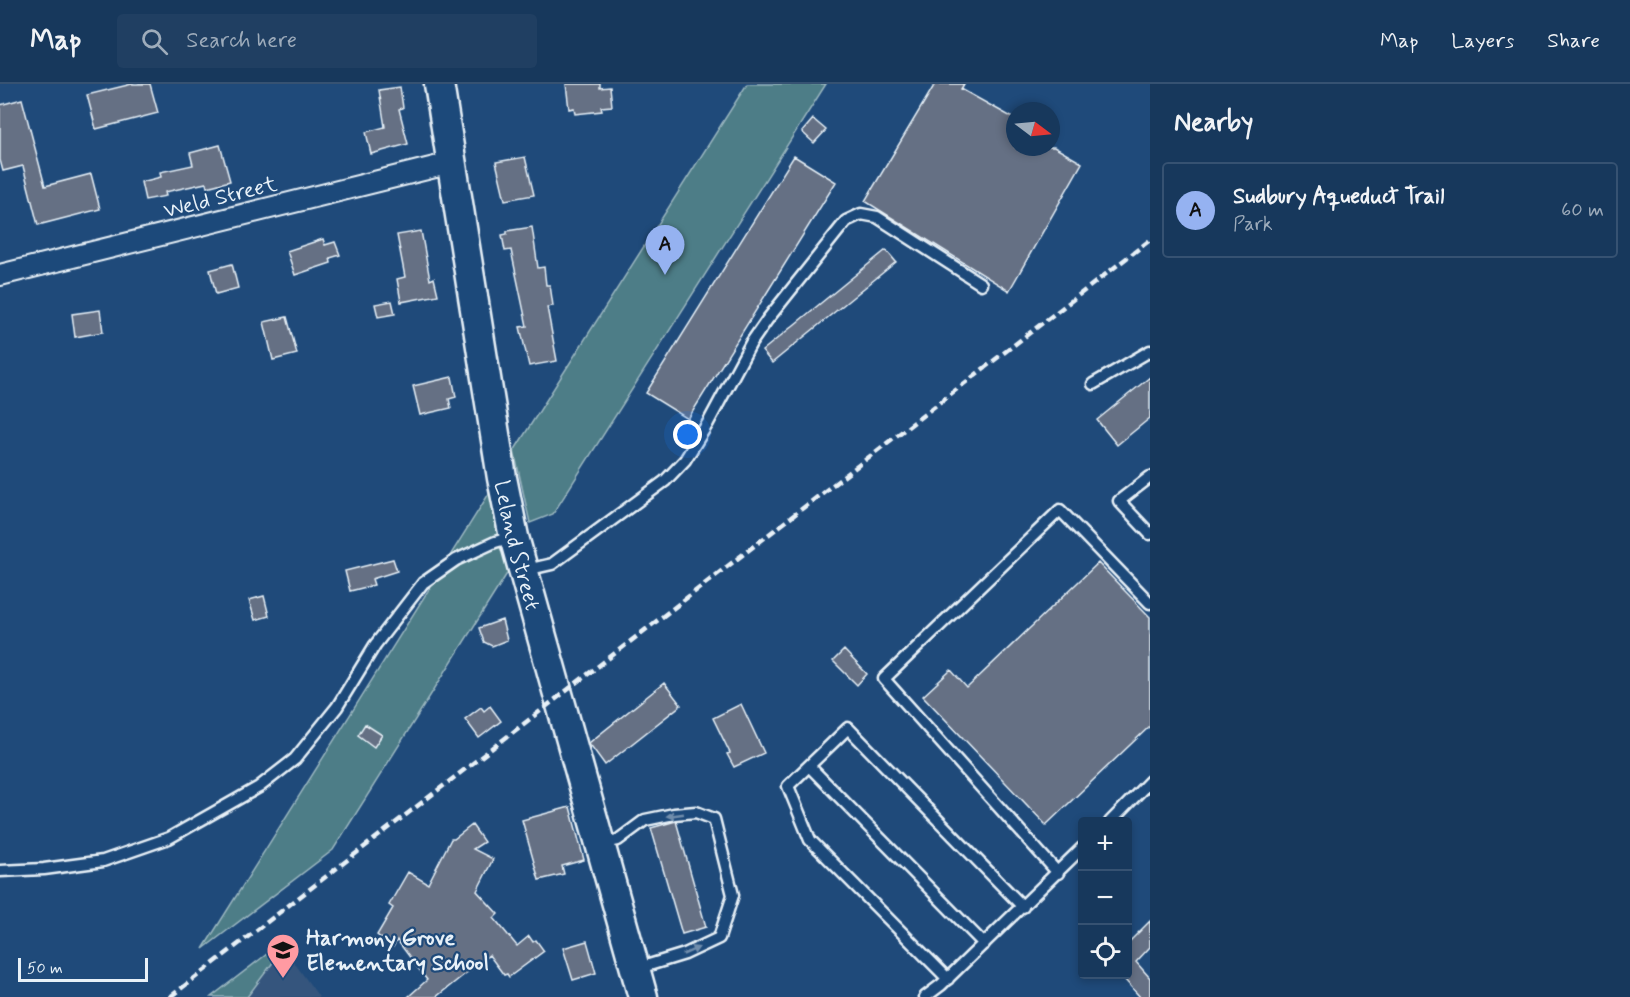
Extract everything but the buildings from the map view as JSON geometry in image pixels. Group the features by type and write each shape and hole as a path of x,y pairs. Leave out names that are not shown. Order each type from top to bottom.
{"street":[{"name":"Leland Street","path":"439,84 500,466 514,537 643,997"},
{"name":"Weld Street","path":"0,275 451,163"}],"lane":[{"path":"523,571 552,564 665,481 685,460 761,327 846,220 861,214 877,217 981,284"},
{"path":"1093,384 1150,351"},
{"path":"1150,477 1119,501 1150,534"},
{"path":"1058,873 884,679 1060,510 1150,603"},
{"path":"0,870 44,869 103,861 169,838 259,787 295,759 337,707 375,645 423,583 456,560 495,542 514,537"},
{"path":"948,979 810,840 788,786 848,728 1023,907"},
{"path":"809,766 984,944"},
{"path":"1115,817 1150,781"},
{"path":"600,844 618,840 645,820 696,812 714,819 733,896 719,938 685,954 635,969"},
{"path":"925,997 948,979 1078,853"}],"shaded area":[{"name":"Harmony Grove Elementary School","path":"286,951 319,997 247,997 274,961"}],"green space":[{"path":"747,84 826,84 553,514 530,523 514,451"},
{"path":"490,492 508,572 333,850 203,949"},
{"path":"280,944 286,951 274,961 247,997 211,997"}],"railway":[{"path":"170,997 1150,240"}],"place":[{"name":"Sudbury Aqueduct Trail","path":"665,275"},
{"name":"Harmony Grove Elementary School","path":"283,979"}]}
